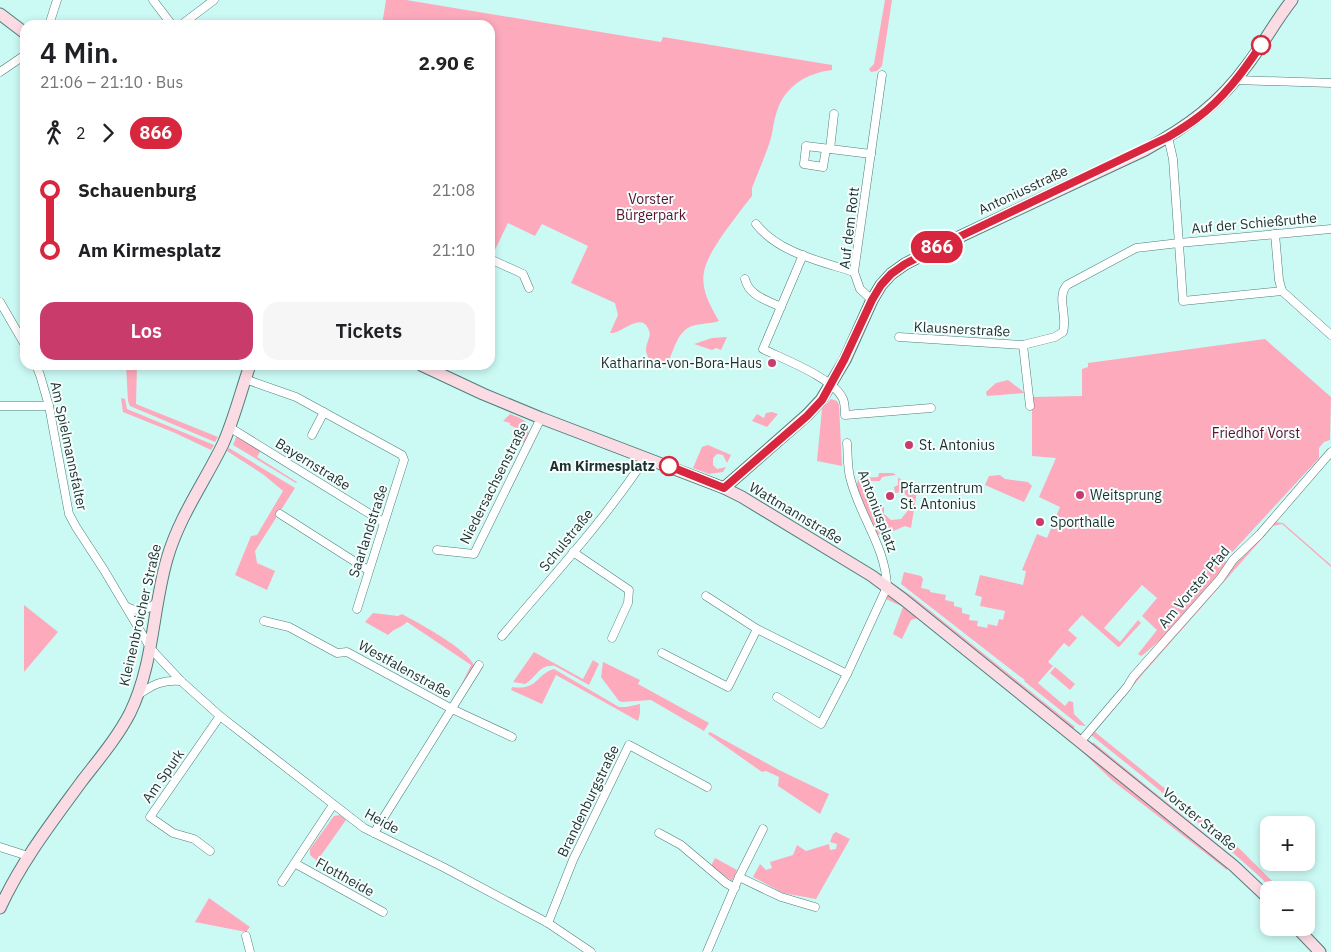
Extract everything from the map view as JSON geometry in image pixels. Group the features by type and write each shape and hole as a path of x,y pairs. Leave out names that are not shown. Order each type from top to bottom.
{"street":[{"path":"51,20 57,0"},
{"path":"153,0 168,20"},
{"path":"188,20 214,0"},
{"name":"Antoniusstraße","path":"724,488 814,409 831,386 872,300 881,285 891,274 905,264 1168,137 1198,117 1218,100 1236,80 1292,0"},
{"path":"0,14 20,29"},
{"path":"0,72 20,58"},
{"name":"Auf dem Rott","path":"872,300 860,289 854,272 882,75"},
{"path":"1236,80 1331,83"},
{"path":"834,114 828,149 871,154"},
{"path":"1168,137 1173,159 1183,301 1282,291"},
{"path":"756,224 770,239 803,255 854,272"},
{"name":"Auf der Schießruthe","path":"1178,243 1331,229"},
{"path":"1275,234 1279,280 1282,291 1331,335"},
{"name":"Klausnerstraße","path":"899,338 1023,345 1055,337 1063,332 1063,293 1067,284 1136,248 1178,243"},
{"path":"803,255 763,349 816,375 831,386 842,398 845,415 931,408"},
{"path":"495,261 523,274 529,288"},
{"path":"745,279 748,287 754,294 781,307"},
{"path":"0,302 20,336"},
{"name":"Klausnerstraße","path":"1023,345 1030,406"},
{"name":"Am Spielmannsfalter","path":"38,370 49,406 69,514 151,649"},
{"name":"Kleinenbroicher Straße","path":"0,908 28,856 118,733 138,695 151,649 158,601 167,560 175,536 185,513 221,446 248,370"},
{"name":"Wattmannstraße","path":"434,370 483,394 541,418 646,456 742,497 872,576 1110,765"},
{"path":"245,379 296,397 324,412 312,434"},
{"path":"0,406 49,406"},
{"name":"Saarlandstraße","path":"324,412 402,454 404,460 357,609"},
{"name":"Niedersachsenstraße","path":"437,550 474,554 541,418"},
{"name":"Bayernstraße","path":"229,427 384,522"},
{"name":"Antoniusplatz","path":"847,443 850,480 883,558 887,575 887,587"},
{"name":"Am Vorster Pfad","path":"1081,741 1127,687 1133,677 1220,579 1233,560 1260,534 1331,452"},
{"name":"Schulstraße","path":"502,636 573,552 632,478 646,456"},
{"path":"280,514 368,570"},
{"path":"573,552 629,590 628,603 612,638"},
{"path":"777,697 821,724 847,674 887,587"},
{"path":"706,596 757,629 847,674"},
{"path":"127,607 136,610 146,610 158,601"},
{"name":"Westfalenstraße","path":"264,621 289,627 337,653 348,652 452,709 512,737"},
{"path":"662,653 728,687 757,629"},
{"name":"Heide","path":"151,649 181,681 220,716 364,828 444,867 548,923 592,952"},
{"name":"Westfalenstraße","path":"374,833 479,665"},
{"path":"138,695 158,682 167,680 181,681"},
{"name":"Am Spurk","path":"210,850 194,839 173,833 150,817 220,716"},
{"name":"Brandenburgstraße","path":"548,923 573,860 629,745 707,787"},
{"name":"Vorster Straße","path":"1110,765 1234,866 1260,891"},
{"name":"Flottheide","path":"282,882 296,864 333,805"},
{"path":"707,952 739,877 763,829"},
{"path":"660,833 681,845 734,888"},
{"path":"0,846 28,856"},
{"name":"Flottheide","path":"296,864 383,912"},
{"path":"739,877 781,897 815,907"},
{"path":"246,936 250,952"},
{"path":"1305,936 1320,952"}],"green space":[{"name":"Vorster Bürgerpark","path":"386,0 406,0 661,42 663,37 832,65 832,70 814,74 798,82 785,94 777,111 771,138 752,188 752,196 724,233 705,267 704,286 719,321 695,325 687,329 679,337 667,365 660,366 648,358 646,348 650,334 647,326 638,322 615,333 610,333 618,315 615,303 571,283 588,246 542,224 535,236 508,223 495,250 495,20 383,20"},
{"path":"885,0 892,0 882,66 877,71 871,72 869,69 874,64"},
{"path":"727,337 721,350 716,348 712,350 694,344 712,338"},
{"name":"Friedhof Vorst","path":"1265,339 1331,397 1330,440 1324,442 1319,448 1319,458 1225,560 1227,562 1199,599 1144,654 1141,656 1138,654 1157,630 1142,616 1157,598 1142,585 1104,628 1120,642 1138,620 1141,623 1119,647 1082,615 1068,630 1077,638 1069,647 1064,643 1048,662 1053,666 1038,683 1065,706 1069,701 1073,702 1074,714 1086,726 1079,725 1025,680 901,584 904,572 921,576 923,579 921,588 946,595 945,600 954,602 954,606 962,608 962,613 970,615 969,620 978,621 977,626 987,628 988,624 997,626 999,619 1003,620 1005,611 980,606 982,597 975,595 980,575 1023,585 1026,571 1022,570 1037,534 1047,538 1060,507 1039,497 1056,458 1032,456 1032,397 1082,396 1082,369 1088,367 1088,363"},
{"path":"126,370 137,370 136,404 218,437 215,442 130,406"},
{"path":"1008,380 1025,393 987,396 986,392 996,383"},
{"path":"121,398 125,399 127,409 214,445 211,450 123,412"},
{"path":"831,399 837,401 839,405 842,466 817,461 822,409"},
{"path":"766,413 778,414 767,427 752,421 757,414 764,418"},
{"path":"510,414 525,421 529,427 525,443 518,439 522,431 503,421"},
{"path":"237,435 261,450 257,457 297,482 233,445"},
{"path":"708,445 731,455 727,463 723,455 717,454 713,458 713,465 717,469 726,467 723,472 709,474 693,468 702,447"},
{"path":"229,448 295,488 255,551 257,563 275,571 267,590 235,575 251,536 257,535 283,491 264,475 227,451"},
{"path":"879,473 893,473 896,475 882,477 880,481 868,481 867,493 872,494 870,500 871,508 879,510 881,507 884,507 884,514 891,520 901,519 910,508 909,498 903,492 895,493 894,487 898,485 898,477 918,485 911,528 905,526 882,536 877,534 857,490 857,483 859,478 878,477"},
{"path":"1000,475 1005,479 1028,482 1032,486 1024,502 985,485 989,476"},
{"path":"1275,522 1283,523 1331,565 1331,567 1282,524 1273,526 1142,675 1095,732 1241,850 1272,881 1264,881 1184,811 1091,735 1092,730 1209,597 1231,568"},
{"path":"894,584 913,597 1075,727 1073,729 910,597 900,593"},
{"path":"890,595 1227,867 1227,870 1113,781 1074,744 918,618 911,620 902,639 893,634 903,607 886,599"},
{"path":"24,605 58,632 24,672"},
{"path":"373,613 398,616 402,614 455,646 472,661 475,668 452,704 471,665 407,622 388,635 365,622"},
{"path":"534,652 583,679 593,660 599,664 589,685 555,666 541,669 525,684 513,682"},
{"path":"603,662 640,680 638,684 709,723 704,731 651,700 619,701 601,677"},
{"path":"1055,667 1075,684 1070,690 1050,673"},
{"path":"554,669 619,707 640,704 638,721 556,675 542,704 511,690 512,687 527,687 548,671"},
{"path":"710,732 779,770 829,794 820,814 778,786 779,777 766,771 762,772 708,734"},
{"path":"1093,742 1237,860 1235,862 1092,744"},
{"path":"340,815 346,820 317,861 310,855 310,849 334,816"},
{"path":"836,832 850,839 816,899 783,893 753,877 760,864 766,870 772,868 770,862 793,855 797,845 806,851 829,844 830,850 836,849 837,844 830,842 833,834"},
{"path":"715,858 737,870 732,881 711,866"},
{"path":"209,898 250,927 246,932 195,922"}],"bus line":[{"name":"866","path":"669,466 724,488 767,448 807,416 822,400 844,360 872,300 881,285 891,274 905,264 942,245 1145,150 1168,137 1198,117 1218,100 1249,64 1261,45"}],"place":[{"name":"Katharina-von-Bora-Haus","path":"772,363"},
{"name":"St. Antonius","path":"909,445"},
{"name":"Am Kirmesplatz","path":"669,466"},
{"name":"Weitsprung","path":"1080,495"},
{"name":"Pfarrzentrum St. Antonius","path":"890,496"},
{"name":"Sporthalle","path":"1040,522"}]}
